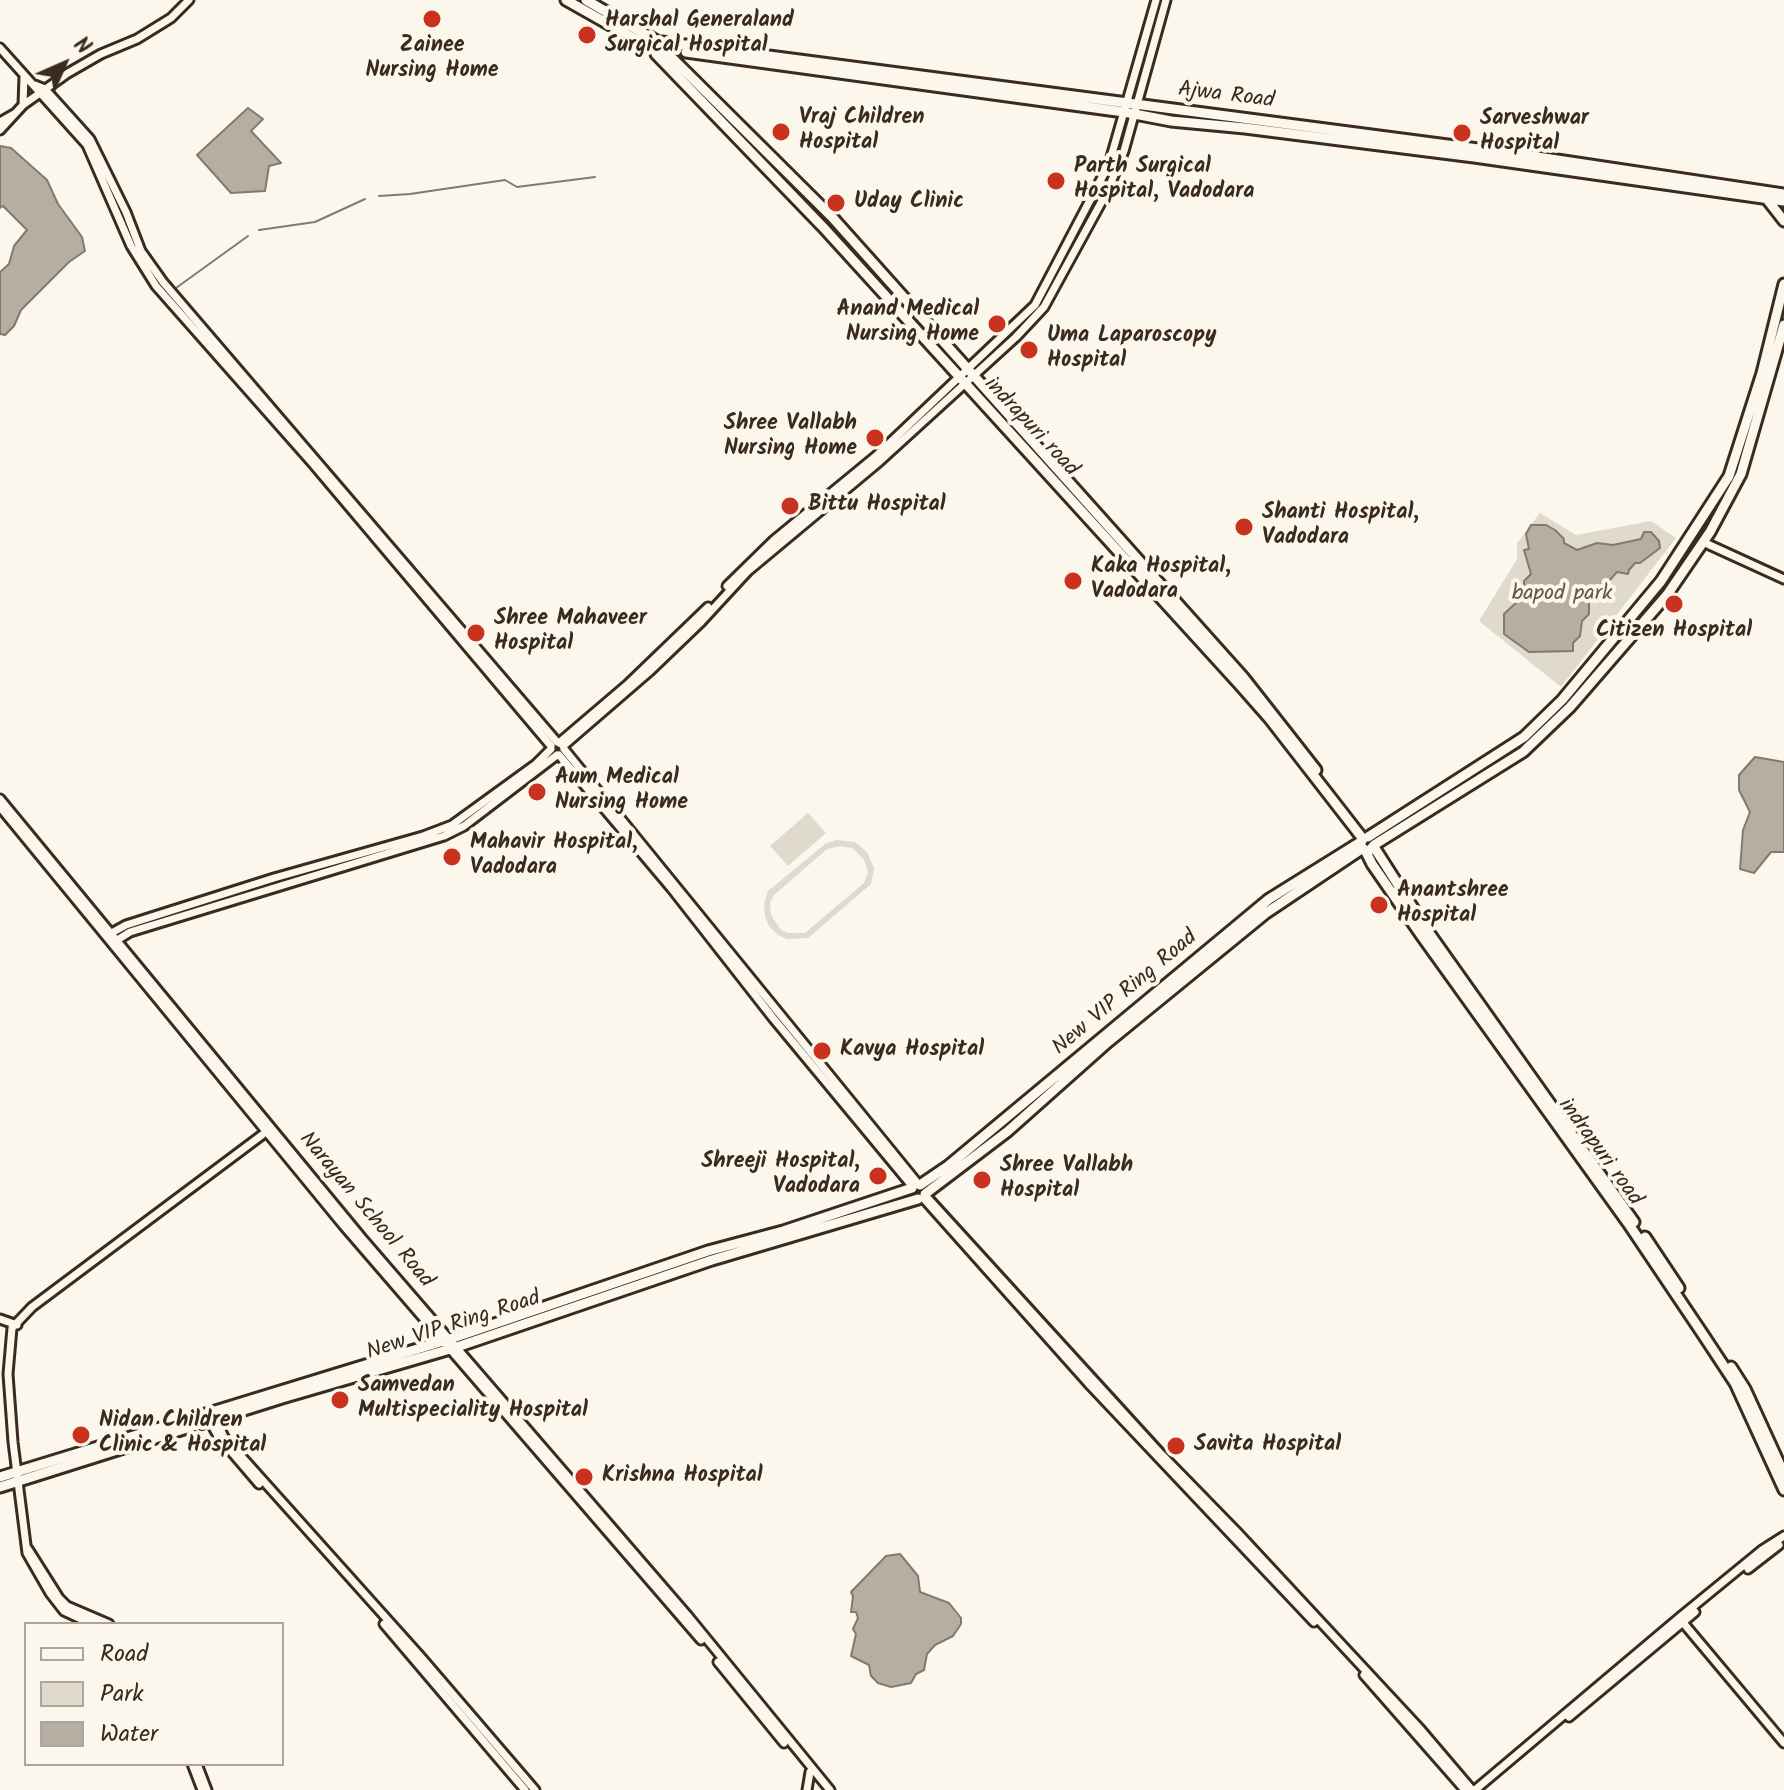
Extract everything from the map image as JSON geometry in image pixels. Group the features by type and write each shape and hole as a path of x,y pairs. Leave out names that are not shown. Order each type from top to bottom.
{"main road":[{"name":"indrapuri road","path":"566,0 658,47 1253,700 1367,843 1372,864 1576,1155 1628,1223 1702,1333 1735,1383 1784,1490"},
{"name":"indrapuri road","path":"586,0 658,47 832,217 1243,677 1367,843 1673,1277 1745,1389 1784,1474"},
{"name":"Ajwa Road","path":"658,47 1524,155 1784,194"},
{"name":"Ajwa Road","path":"1130,108 1171,121 1474,157 1784,201"},
{"path":"1766,198 1784,221"},
{"name":"New VIP Ring Road","path":"1367,843 1422,800 1520,740 1562,700 1661,581 1729,476 1762,373 1784,284"},
{"name":"New VIP Ring Road","path":"0,1477 18,1476 450,1344 919,1191 1269,899 1523,752 1570,707 1667,595 1736,486 1784,325"},
{"name":"New VIP Ring Road","path":"0,1487 18,1476"}],"street":[{"path":"0,130 40,89 101,54 137,39 171,18 189,0"},
{"path":"0,807 111,938 126,925 452,825 558,748 685,638 748,571 880,461 1030,311 1055,280 1108,190 1124,151 1130,108 1156,0"},
{"path":"1130,108 1166,0"},
{"path":"0,48 84,131 99,154 141,251 163,282 558,748 773,1018 919,1191 1088,1383 1336,1645 1465,1790"},
{"path":"23,105 24,75"},
{"path":"0,122 14,114"},
{"path":"1703,542 1784,579"},
{"name":"Narayan School Road","path":"0,799 343,1225 450,1344"},
{"path":"87,1622 71,1615 57,1603 27,1553 15,1454 11,1365 15,1327 34,1309 238,1156 265,1129"},
{"path":"919,1191 1162,1456 1420,1728 1473,1790 1681,1620"},
{"path":"0,1322 15,1327"},
{"path":"450,1344 827,1790"},
{"path":"450,1344 688,1616 827,1790"},
{"path":"211,1417 225,1445 418,1662 525,1790"},
{"path":"211,1417 224,1437 535,1790"},
{"path":"1482,1790 1762,1550 1784,1538"},
{"path":"28,1549 67,1606 104,1622"},
{"path":"1681,1620 1784,1743"},
{"path":"195,1766 204,1790"},
{"path":"807,1790 810,1772"}],"green space":[{"name":"bapod park","path":"1540,513 1576,535 1651,521 1676,538 1561,687 1479,621 1517,559 1517,543"},
{"path":"808,813 826,833 788,866 770,846"},
{"path":"836,840 855,842 867,852 874,868 871,884 808,938 787,939 778,935 765,916 764,903 768,891 825,844","holes":["841,846 852,848 864,859 868,872 864,883 805,933 781,930 771,915 770,903 774,895 827,849"]}],"water":[{"path":"248,108 263,119 251,131 281,163 269,166 265,191 231,193 197,155"},
{"path":"0,146 11,148 47,180 58,204 82,237 85,251 69,262 21,310 14,326 5,335 0,334 0,272 9,264 14,246 27,230 3,206 0,208"},
{"path":"1531,525 1546,525 1564,539 1564,543 1577,550 1597,543 1613,545 1641,539 1644,532 1651,532 1659,541 1660,548 1640,563 1635,563 1628,574 1617,572 1609,581 1602,583 1598,596 1589,601 1589,614 1582,621 1573,651 1529,652 1504,634 1504,614 1518,601 1524,590 1524,581 1531,574 1524,550 1529,549 1526,534"},
{"path":"1755,757 1784,762 1784,852 1771,852 1754,873 1740,869 1743,830 1750,812 1739,790 1739,775"},
{"path":"900,1554 918,1576 920,1592 949,1603 961,1618 961,1624 953,1636 935,1645 927,1654 924,1670 916,1674 911,1683 891,1687 878,1683 871,1676 869,1665 851,1656 856,1634 853,1629 858,1618 856,1612 851,1612 851,1592 886,1556"}],"waterway":[{"path":"379,196 505,180 517,187 595,177"},
{"path":"259,230 315,222 365,199"},
{"path":"176,288 248,236"}],"place":[{"name":"Zainee Nursing Home","path":"432,19"},
{"name":"Harshal Generaland Surgical Hospital","path":"587,35"},
{"name":"Vraj Children Hospital","path":"781,132"},
{"name":"Sarveshwar Hospital","path":"1462,133"},
{"name":"Parth Surgical Hospital, Vadodara","path":"1056,181"},
{"name":"Uday Clinic","path":"836,203"},
{"name":"Anand Medical Nursing Home","path":"997,324"},
{"name":"Uma Laparoscopy Hospital","path":"1029,350"},
{"name":"Shree Vallabh Nursing Home","path":"875,438"},
{"name":"Bittu Hospital","path":"790,506"},
{"name":"Shanti Hospital, Vadodara","path":"1244,527"},
{"name":"Kaka Hospital, Vadodara","path":"1073,581"},
{"name":"Citizen Hospital","path":"1674,604"},
{"name":"Shree Mahaveer Hospital","path":"476,633"},
{"name":"Aum Medical Nursing Home","path":"537,792"},
{"name":"Mahavir Hospital, Vadodara","path":"452,857"},
{"name":"Anantshree Hospital","path":"1379,905"},
{"name":"Kavya Hospital","path":"822,1051"},
{"name":"Shreeji Hospital, Vadodara","path":"878,1176"},
{"name":"Shree Vallabh Hospital","path":"982,1180"},
{"name":"Samvedan Multispeciality Hospital","path":"340,1400"},
{"name":"Nidan Children Clinic & Hospital","path":"81,1435"},
{"name":"Savita Hospital","path":"1176,1446"},
{"name":"Krishna Hospital","path":"584,1477"}]}
